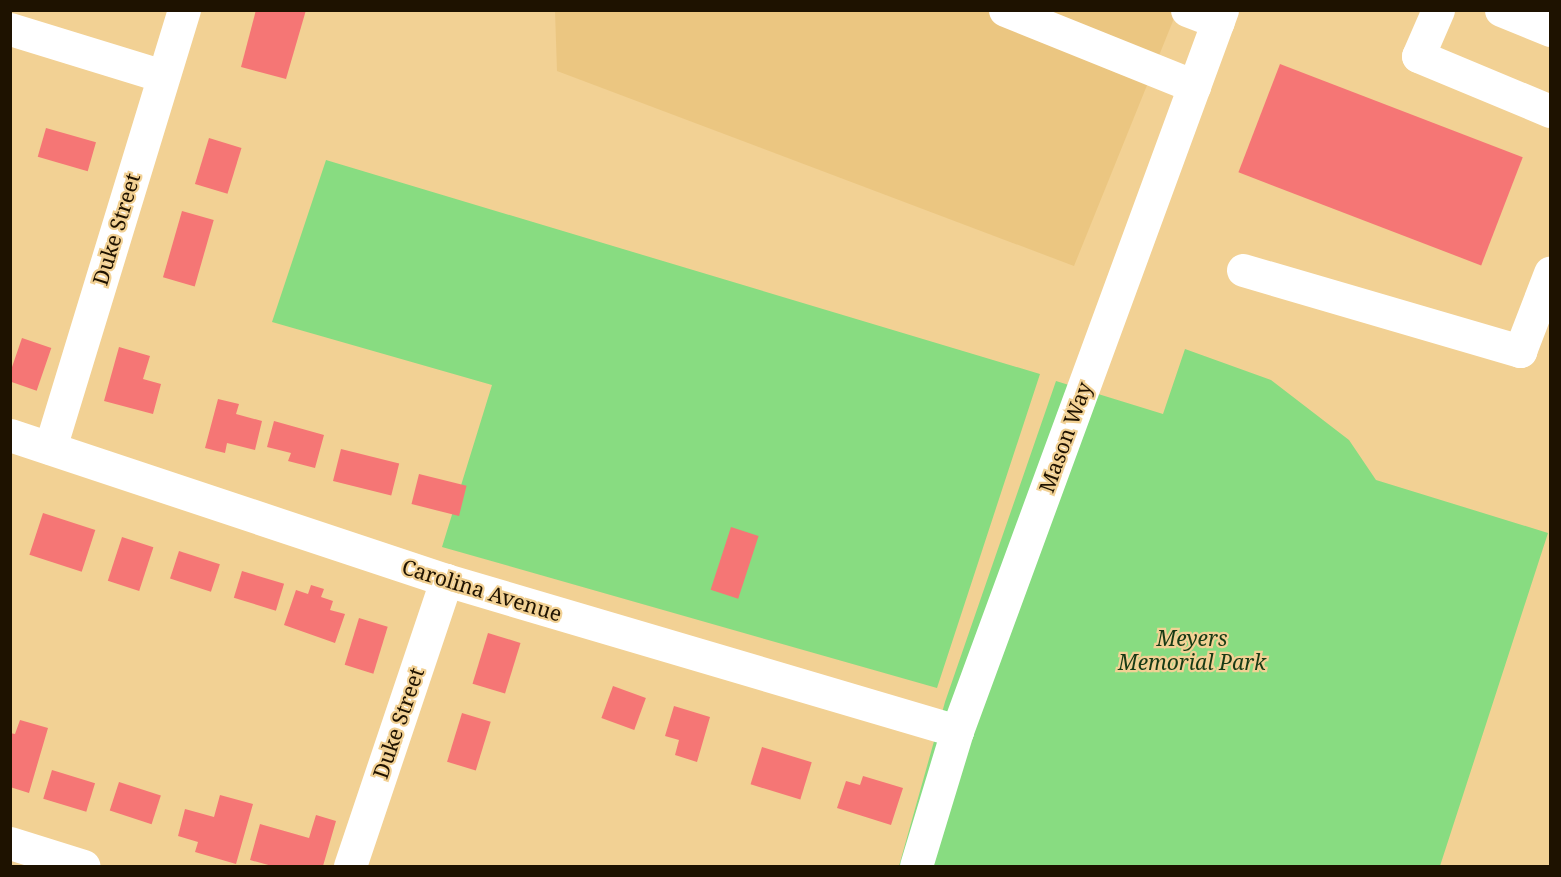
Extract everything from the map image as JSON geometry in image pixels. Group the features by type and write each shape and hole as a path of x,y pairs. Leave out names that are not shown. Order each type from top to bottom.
{"street":[{"name":"Duke Street","path":"50,448 183,10"},
{"path":"1005,10 1194,86"},
{"path":"1187,10 1220,16"},
{"path":"1438,10 1418,56 1551,111"},
{"path":"1501,10 1551,30"},
{"name":"Mason Way","path":"916,867 957,730 1220,16"},
{"path":"10,28 163,76"},
{"path":"1243,270 1520,351 1551,273"},
{"name":"Carolina Avenue","path":"10,435 446,580 957,730"},
{"name":"Duke Street","path":"350,867 446,580"},
{"path":"10,843 84,867"}],"shaded area":[{"path":"555,11 1177,11 1074,266 557,71"}],"green space":[{"path":"326,160 1040,374 937,688 442,547 492,385 272,322"},
{"name":"Meyers Memorial Park","path":"1185,349 1271,380 1349,440 1376,480 1548,533 1440,866 899,866 945,702 1056,381 1163,414"}],"building":[{"path":"256,10 306,10 286,79 241,67"},
{"path":"1280,64 1523,157 1481,265 1238,172"},
{"path":"46,128 96,142 88,171 38,157"},
{"path":"209,138 242,148 227,194 195,184"},
{"path":"182,211 214,220 195,286 163,277"},
{"path":"22,338 51,348 37,391 10,381 10,373"},
{"path":"119,347 150,356 143,379 161,384 153,414 104,401"},
{"path":"218,399 239,404 236,414 262,421 255,450 227,443 225,453 205,448"},
{"path":"274,421 324,435 315,468 288,461 291,453 267,447"},
{"path":"341,449 399,464 391,496 333,481"},
{"path":"419,474 467,486 459,516 412,504"},
{"path":"43,513 95,530 82,572 29,555"},
{"path":"731,527 759,536 738,599 711,590"},
{"path":"122,537 153,547 139,591 108,581"},
{"path":"179,551 220,564 211,592 170,579"},
{"path":"242,571 284,584 276,611 234,598"},
{"path":"311,585 324,589 321,597 333,601 330,610 345,614 335,643 284,625 296,590 308,594"},
{"path":"359,618 388,627 373,674 345,665"},
{"path":"488,633 521,643 505,694 473,684"},
{"path":"613,686 646,698 634,730 601,718"},
{"path":"674,706 710,717 697,762 675,755 679,740 665,736"},
{"path":"462,713 491,722 476,771 447,762"},
{"path":"20,720 48,728 29,793 10,787 10,733 15,734"},
{"path":"762,747 812,762 800,799 751,784"},
{"path":"52,770 95,783 86,812 43,799"},
{"path":"863,776 903,788 891,825 837,808 846,781 860,785"},
{"path":"119,782 161,796 152,824 110,811"},
{"path":"220,795 253,804 236,864 195,852 198,842 178,836 185,809 214,817"},
{"path":"316,815 336,821 323,866 272,866 250,860 260,824 309,838"}]}
